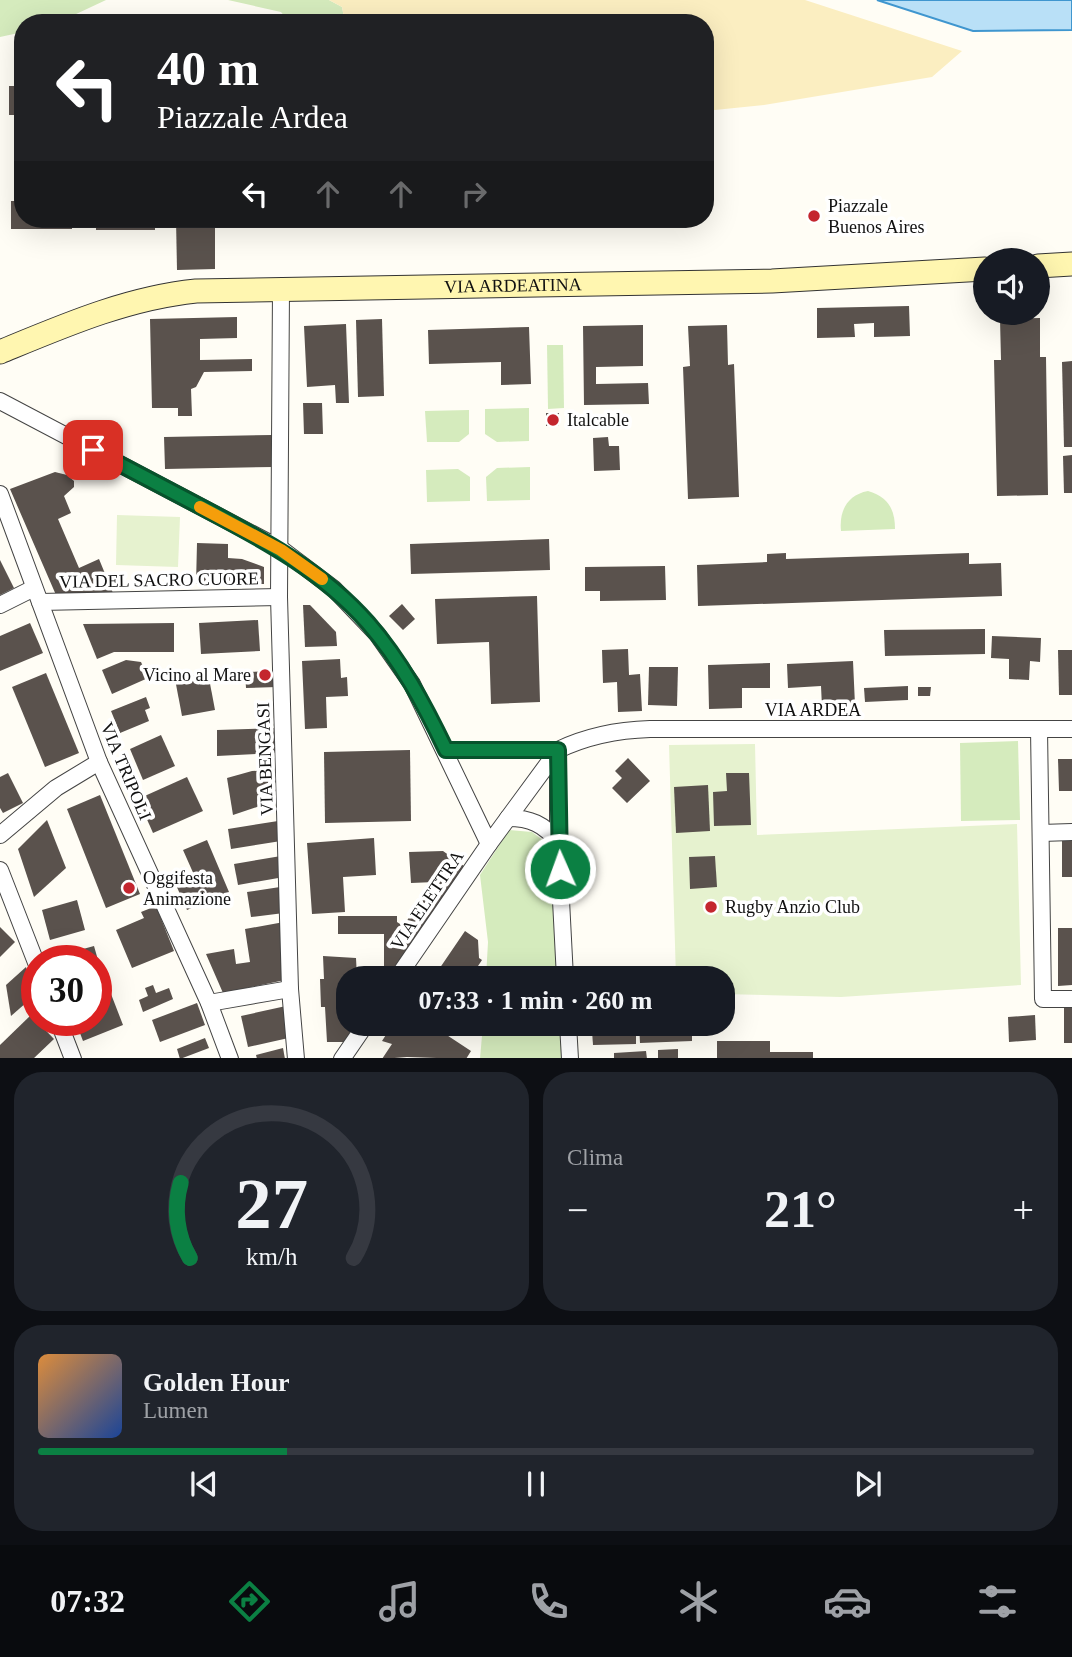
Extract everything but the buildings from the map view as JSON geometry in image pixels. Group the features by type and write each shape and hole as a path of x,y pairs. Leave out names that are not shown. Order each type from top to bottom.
{"main road":[{"path":"1050,265 1072,264"},
{"name":"VIA ARDEATINA","path":"0,352 46,333 157,296 196,291 772,281 973,270"},
{"name":"VIA ARDEATINA","path":"0,337 46,333"}],"street":[{"name":"VIA BENGASI","path":"281,289 279,597 290,989 296,1058"},
{"path":"0,401 281,550 334,589 377,634 412,684 489,844"},
{"name":"VIA TRIPOLI","path":"0,494 99,762 209,1003 230,1058"},
{"name":"VIA DEL SACRO CUORE","path":"0,605 37,595 279,597"},
{"path":"1039,729 1043,999 1072,999"},
{"name":"VIA ARDEA","path":"558,750 600,734 636,730 1072,729"},
{"path":"446,750 558,750 558,842 564,966"},
{"name":"VIA ELETTRA","path":"405,966 558,750"},
{"path":"0,835 56,788 99,762"},
{"path":"508,818 527,819 541,824 558,842"},
{"path":"1041,833 1072,832"},
{"path":"0,870 29,945"},
{"path":"209,1003 290,989"},
{"path":"64,1036 73,1058"},
{"path":"343,1058 358,1036"},
{"path":"569,1036 570,1058"}],"green space":[{"path":"0,0 106,0 76,14 14,14 14,34 0,37"},
{"path":"228,0 329,0 342,7 343,14 283,14"},
{"path":"547,345 563,345 564,408 548,409"},
{"path":"529,408 529,441 497,442 485,434 485,409"},
{"path":"469,410 469,434 459,442 427,442 425,411"},
{"path":"530,467 530,500 487,501 486,477 497,468"},
{"path":"458,469 470,477 470,501 427,502 426,470"},
{"path":"868,491 881,497 889,505 894,515 895,529 841,531 841,517 846,505 855,496"},
{"path":"117,515 180,517 178,567 116,565"},
{"path":"1018,741 1020,820 961,821 960,743"},
{"path":"755,744 757,835 1017,824 1021,985 841,997 735,994 735,966 676,966 669,745"},
{"path":"509,830 532,832 552,847 558,966 487,966 488,942 480,875"},
{"path":"482,1036 563,1036 564,1058 480,1058"}],"sand":[{"path":"329,0 805,0 962,51 932,77 764,105 714,110 714,14 343,14 342,7"}],"water":[{"path":"877,0 1072,0 1072,30 973,31"}],"slow traffic":[{"path":"200,507 281,550 322,579"}],"place":[{"name":"Piazzale Buenos Aires","path":"814,216"},
{"name":"Italcable","path":"553,420"},
{"name":"Vicino al Mare","path":"265,675"},
{"name":"Oggifesta Animazione","path":"129,888"},
{"name":"Rugby Anzio Club","path":"711,907"}],"route":[{"path":"93,450 281,550 334,589 366,621 393,654 427,711 446,750 558,750 560,869"}]}
